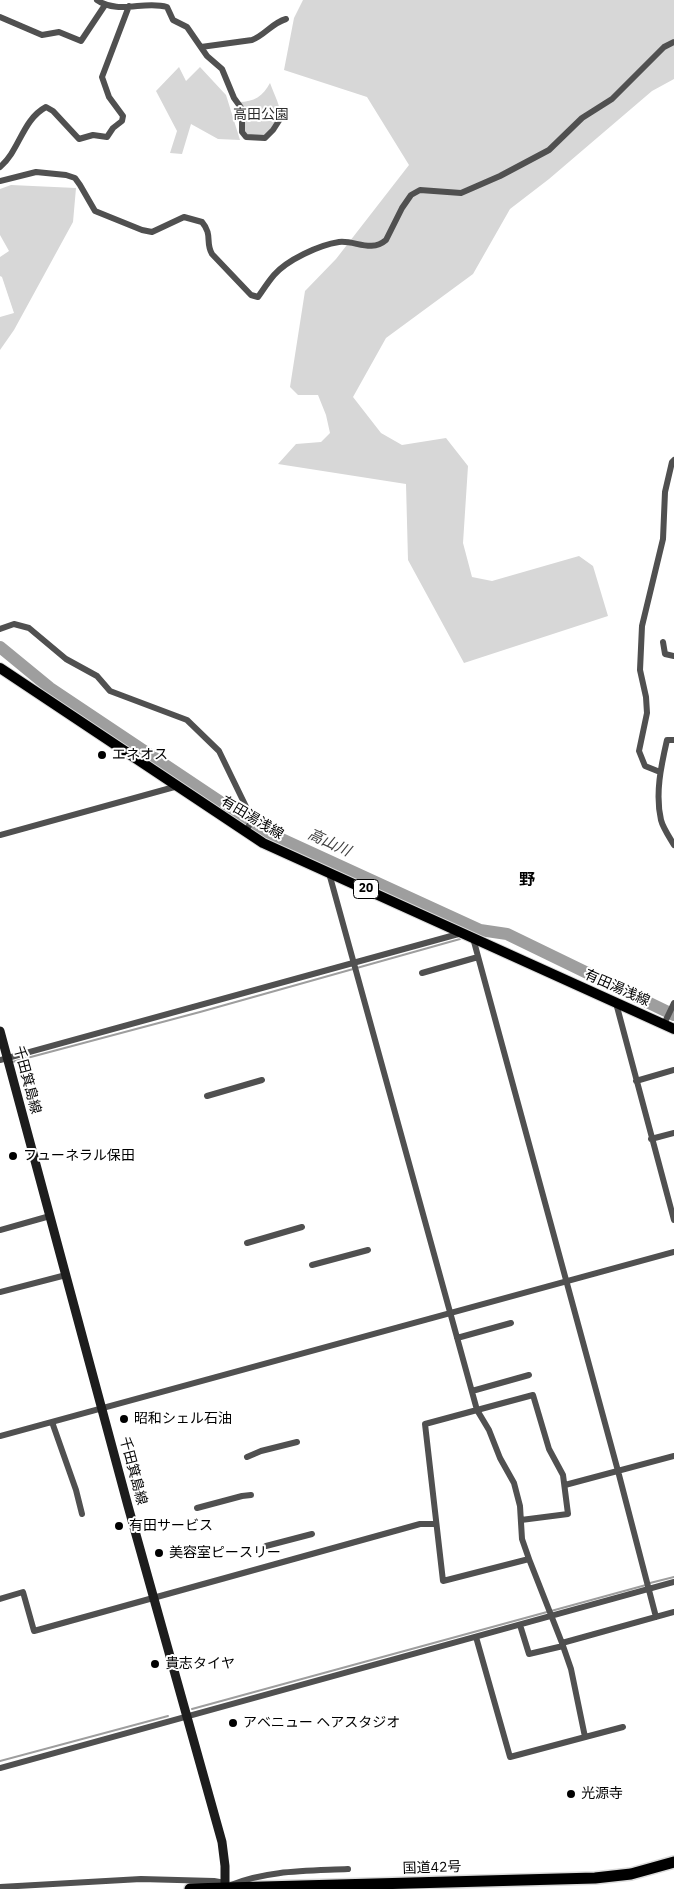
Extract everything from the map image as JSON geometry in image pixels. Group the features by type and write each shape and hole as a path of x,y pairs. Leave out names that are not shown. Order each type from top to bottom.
{"highway":[{"name":"国道42号","path":"190,1889 225,1886 323,1886 595,1878 632,1874 674,1862"}],"main road":[{"name":"有田湯浅線","path":"0,668 271,847 669,1027"},
{"name":"千田箕島線","path":"0,1031 6,1061 222,1842 225,1886"}],"street":[{"path":"97,0 105,5 129,6 147,3 167,6 172,19 187,27 207,56 222,68 234,98 242,109 242,132 246,137 265,138 282,116"},
{"path":"0,17 42,35 59,32 82,41 105,5"},
{"path":"0,167 21,139 29,122 46,107 54,110 79,139 94,135 107,137 113,128 122,121 123,116 106,93 102,77 129,6"},
{"path":"201,47 255,39 273,24 286,19"},
{"path":"0,181 36,172 66,175 75,178 95,211 142,230 152,232 184,217 202,222 209,233 208,248 212,254 251,295 258,297 275,274 294,259 321,247 340,242 370,247 383,243 411,195 420,190 461,193 500,176 549,150 582,118 612,99 664,47 674,42"},
{"path":"660,772 645,766 638,751 646,713 646,697 640,670 642,626 663,539 665,492 674,460"},
{"path":"0,629 14,624 29,628 66,659 97,676 110,690 187,720 216,747 223,758 252,819 246,832"},
{"path":"663,642 665,654 674,656"},
{"path":"674,740 667,740 660,772 662,821 674,845"},
{"path":"0,835 178,786"},
{"path":"329,873 477,1410 489,1430 500,1458 514,1484 521,1520 522,1539 571,1670 584,1737"},
{"path":"6,1061 462,933"},
{"path":"473,938 618,1471 656,1618"},
{"path":"422,973 478,957"},
{"path":"616,1003 674,1220"},
{"path":"669,1027 674,1003"},
{"path":"636,1081 674,1070"},
{"path":"207,1096 262,1080"},
{"path":"651,1139 674,1132"},
{"path":"0,1230 50,1216"},
{"path":"247,1243 302,1228"},
{"path":"312,1265 368,1250"},
{"path":"0,1436 674,1252"},
{"path":"0,1292 66,1275"},
{"path":"458,1338 511,1324"},
{"path":"472,1390 528,1375"},
{"path":"521,1520 568,1514 563,1475 549,1449 533,1395 425,1424 443,1581 529,1559"},
{"path":"52,1422 76,1490 82,1514"},
{"path":"247,1457 267,1449 297,1442"},
{"path":"564,1485 674,1456"},
{"path":"197,1508 251,1495"},
{"path":"0,1599 23,1592 34,1631 420,1524 436,1524"},
{"path":"266,1546 312,1534"},
{"path":"0,1768 187,1718 302,1684 674,1582"},
{"path":"520,1625 529,1654 674,1612"},
{"path":"476,1637 510,1757 623,1727"},
{"path":"0,1887 141,1880 214,1881 225,1886 245,1879 295,1871 348,1869"}],"green space":[{"path":"303,0 674,0 674,79 652,91 549,179 510,209 473,274 386,338 353,397 381,433 402,445 446,438 468,466 463,543 472,577 492,581 579,556 593,566 608,616 464,663 408,560 406,484 278,464 296,444 321,442 330,433 326,415 318,395 298,395 290,387 305,291 336,259 409,165 367,97 284,70 294,18"},
{"path":"179,67 186,81 200,67 226,95 240,140 218,139 191,124 182,154 170,153 177,131 156,91"},
{"name":"高田公園","path":"270,83 279,106 279,115 265,137 246,136 239,102 249,101 258,97"},
{"path":"11,185 76,188 73,222 14,330 0,350 0,317 14,313 2,277 0,276 0,257 9,251 0,235 0,189"}],"waterway":[{"name":"高山川","path":"0,647 50,688 264,831 480,930 507,934 674,1015"},
{"name":"高山川","path":"476,932 480,930"},
{"path":"12,1062 200,1012 460,939"},
{"path":"650,1583 674,1577"},
{"path":"551,1611 646,1585"},
{"path":"192,1709 547,1612"},
{"path":"0,1761 168,1716"}],"place":[{"name":"エネオス","path":"102,755"},
{"name":"フューネラル保田","path":"13,1156"},
{"name":"昭和シェル石油","path":"124,1419"},
{"name":"有田サービス","path":"119,1526"},
{"name":"美容室ピースリー","path":"159,1553"},
{"name":"貴志タイヤ","path":"155,1664"},
{"name":"アベニュー ヘアスタジオ","path":"233,1723"},
{"name":"光源寺","path":"571,1794"}],"district":[{"name":"野","path":"527,880"}]}
